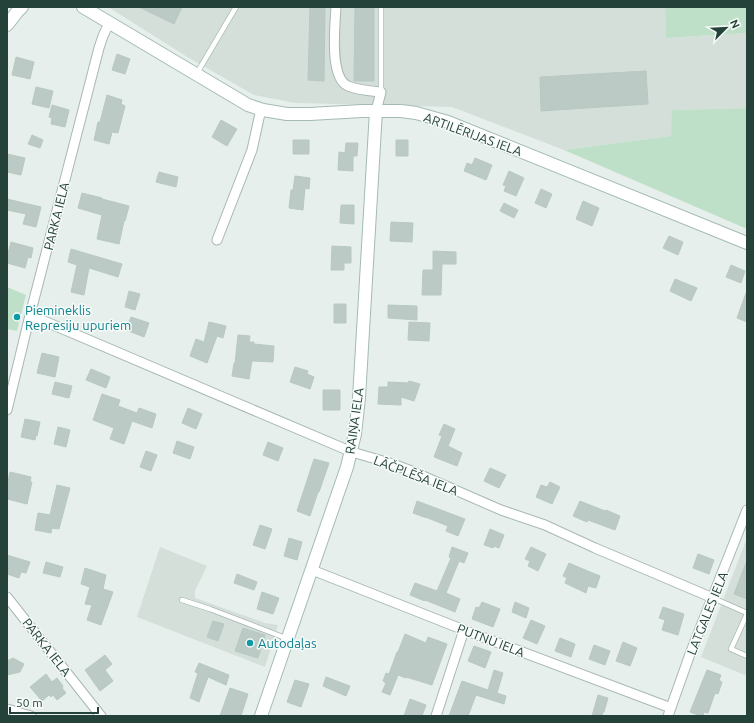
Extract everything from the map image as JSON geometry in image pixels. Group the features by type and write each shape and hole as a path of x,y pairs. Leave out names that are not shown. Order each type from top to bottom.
{"street":[{"path":"7,25 22,7"},
{"name":"ARTILĒRIJAS IELA","path":"82,7 248,105 287,114 376,111 401,111 416,113 448,122 747,243"},
{"path":"336,7 334,60 338,77 347,86 381,92 376,111"},
{"name":"PARKA IELA","path":"7,410 99,48 109,22"},
{"path":"217,240 252,150 261,109"},
{"name":"RAIŅA IELA","path":"261,716 352,452 359,398 376,111"},
{"name":"LĀČPLĒŠA IELA","path":"30,315 352,452 414,472 501,510 545,525 713,598"},
{"name":"LATGALES IELA","path":"669,712 690,654 747,510"},
{"name":"PUTNU IELA","path":"312,570 669,712"},
{"name":"PARKA IELA","path":"7,597 101,716"},
{"path":"436,716 464,630"},
{"path":"7,709 32,716"}],"lane":[{"path":"197,75 236,7"},
{"path":"381,7 381,92"},
{"path":"713,598 747,614 731,649 747,656"},
{"path":"182,600 210,609 288,639"}],"shaded area":[{"path":"108,7 665,7 666,38 747,33 747,108 673,110 671,136 564,150 452,107 296,103 254,95 189,58"},
{"path":"747,538 747,676 701,657"},
{"path":"160,547 207,566 195,591 195,598 265,623 278,625 265,667 137,617"}],"green space":[{"path":"665,7 747,7 747,33 666,38"},
{"path":"747,108 747,229 564,150 671,136 672,110"},
{"path":"7,287 26,295 17,331 7,329"}],"building":[{"path":"139,7 182,7 174,24"},
{"path":"310,7 325,7 324,81 308,80"},
{"path":"355,7 374,7 374,81 354,81"},
{"path":"117,54 130,59 125,74 112,70"},
{"path":"16,57 34,62 30,79 12,75"},
{"path":"646,71 648,104 541,111 540,77"},
{"path":"36,87 53,91 49,108 32,104"},
{"path":"107,95 122,100 121,104 125,106 118,133 112,132 109,144 94,140"},
{"path":"52,105 69,110 65,127 51,124 52,118 49,117"},
{"path":"221,120 237,129 227,146 212,137"},
{"path":"32,135 43,140 40,148 28,144"},
{"path":"293,140 309,140 309,154 293,154"},
{"path":"396,140 408,140 408,156 396,156"},
{"path":"346,143 358,143 357,156 353,156 353,171 338,170 339,152 345,153"},
{"path":"7,154 25,158 21,175 7,172"},
{"path":"475,158 492,165 486,180 464,171 467,163 472,165"},
{"path":"509,171 524,178 516,196 504,191 506,186 503,185"},
{"path":"159,172 178,177 176,187 156,182"},
{"path":"295,176 310,178 309,189 305,188 303,210 289,208 291,190 293,190"},
{"path":"541,189 552,194 546,208 535,203"},
{"path":"82,193 129,206 119,244 97,239 102,215 78,208"},
{"path":"7,199 41,207 36,227 23,224 26,214 7,210"},
{"path":"583,201 599,208 592,226 576,219"},
{"path":"504,203 518,210 514,218 500,211"},
{"path":"341,205 354,205 354,224 340,223"},
{"path":"391,222 413,223 412,242 390,241"},
{"path":"669,236 683,242 678,255 663,248"},
{"path":"11,242 33,248 31,258 28,257 25,268 7,263"},
{"path":"332,246 351,247 351,263 344,263 344,270 331,270"},
{"path":"71,249 122,264 118,277 89,268 84,295 71,292 77,265 68,262"},
{"path":"433,251 456,252 456,264 442,264 441,295 422,295 423,270 433,270"},
{"path":"731,265 745,271 741,283 726,277"},
{"path":"675,279 697,288 691,301 670,291"},
{"path":"129,291 140,294 135,310 125,307"},
{"path":"747,293 747,322 737,318"},
{"path":"334,304 346,304 346,323 334,323"},
{"path":"388,305 417,306 417,320 388,318"},
{"path":"131,317 149,323 144,337 126,330"},
{"path":"209,322 226,326 223,338 217,336 207,363 190,356 196,339 204,342"},
{"path":"409,322 430,323 429,341 408,340"},
{"path":"238,335 250,336 249,342 254,342 254,344 274,346 273,362 252,361 249,379 232,376"},
{"path":"42,353 59,357 55,377 37,373"},
{"path":"295,367 308,371 307,374 314,377 310,389 290,382"},
{"path":"91,369 110,377 106,388 86,380"},
{"path":"409,381 420,384 414,401 401,397 401,405 378,404 379,387 388,387 388,382 408,383"},
{"path":"55,382 72,386 69,398 52,394"},
{"path":"323,390 340,390 340,410 323,410"},
{"path":"102,394 120,400 118,406 137,413 139,408 156,414 152,428 132,421 124,444 110,439 114,428 93,420"},
{"path":"188,408 202,414 196,429 182,423"},
{"path":"25,419 40,422 35,440 21,437"},
{"path":"444,424 455,429 448,446 462,453 457,466 434,457 442,436 439,435"},
{"path":"58,427 70,430 66,447 54,444"},
{"path":"177,441 194,447 190,459 173,453"},
{"path":"268,442 283,448 278,461 263,455"},
{"path":"146,451 157,455 151,471 140,467"},
{"path":"314,459 329,463 310,516 297,511"},
{"path":"490,468 506,475 499,488 484,481"},
{"path":"10,472 31,477 30,482 32,482 27,504 7,499 7,486"},
{"path":"550,482 560,487 552,504 536,497 541,485 547,487"},
{"path":"57,485 70,488 59,529 52,528 51,533 35,530 38,513 50,515"},
{"path":"417,501 465,519 458,536 446,531 448,526 413,513"},
{"path":"580,501 620,516 615,530 588,520 587,522 573,516"},
{"path":"260,525 272,529 265,549 253,545"},
{"path":"490,529 504,535 499,548 484,545"},
{"path":"289,538 302,542 297,560 284,556"},
{"path":"452,547 468,553 464,563 459,561 446,593 460,599 455,612 410,595 415,583 437,591 451,558 449,557"},
{"path":"531,547 546,554 538,571 528,566 530,561 525,559"},
{"path":"698,554 714,560 709,574 693,568"},
{"path":"7,555 30,562 26,573 21,572 19,578 7,574"},
{"path":"46,562 63,567 60,577 43,573"},
{"path":"569,563 600,576 596,588 588,586 586,593 565,583 567,578 563,576"},
{"path":"747,563 747,599 734,594"},
{"path":"85,568 106,575 103,589 113,592 101,625 87,620 92,605 85,604 90,587 81,584"},
{"path":"237,574 257,582 254,590 234,583"},
{"path":"262,592 279,598 273,614 257,609"},
{"path":"482,602 500,609 493,627 472,619 476,607 479,608"},
{"path":"515,602 529,608 526,618 512,612"},
{"path":"663,607 684,614 678,635 662,630 665,620 659,618"},
{"path":"531,620 545,626 537,644 523,638"},
{"path":"213,621 224,624 218,641 207,637"},
{"name":"Autodaļas","path":"243,628 265,635 258,658 235,651"},
{"path":"405,634 426,643 428,637 447,644 432,685 398,675 390,695 382,692 386,683 383,681 386,673 389,674"},
{"path":"560,638 575,644 571,657 555,651"},
{"path":"623,642 637,648 630,666 616,661"},
{"path":"594,645 610,651 605,665 589,659"},
{"path":"474,646 491,652 485,668 468,661"},
{"path":"105,655 112,664 105,670 113,681 100,691 85,670"},
{"path":"13,658 24,664 20,672 7,675 7,661"},
{"path":"199,663 229,675 226,685 208,677 199,702 190,698 198,673 195,672"},
{"path":"494,670 503,673 497,693 506,696 504,704 476,695 468,716 449,716 462,681 488,690"},
{"path":"707,670 721,675 719,680 722,682 718,694 715,693 708,713 704,712 703,716 701,716 690,712"},
{"path":"46,674 52,682 57,678 66,693 57,700 53,695 51,697 49,695 42,701 30,687"},
{"path":"326,677 350,686 346,696 323,686"},
{"path":"295,680 309,684 301,707 287,702"},
{"path":"230,688 248,694 241,716 220,716"},
{"path":"598,695 608,698 604,712 602,716 592,716"},
{"path":"410,699 426,705 422,716 404,716"}],"place":[{"name":"Piemineklis Represiju upuriem","path":"17,317"},
{"name":"Autodaļas","path":"250,643"}]}
